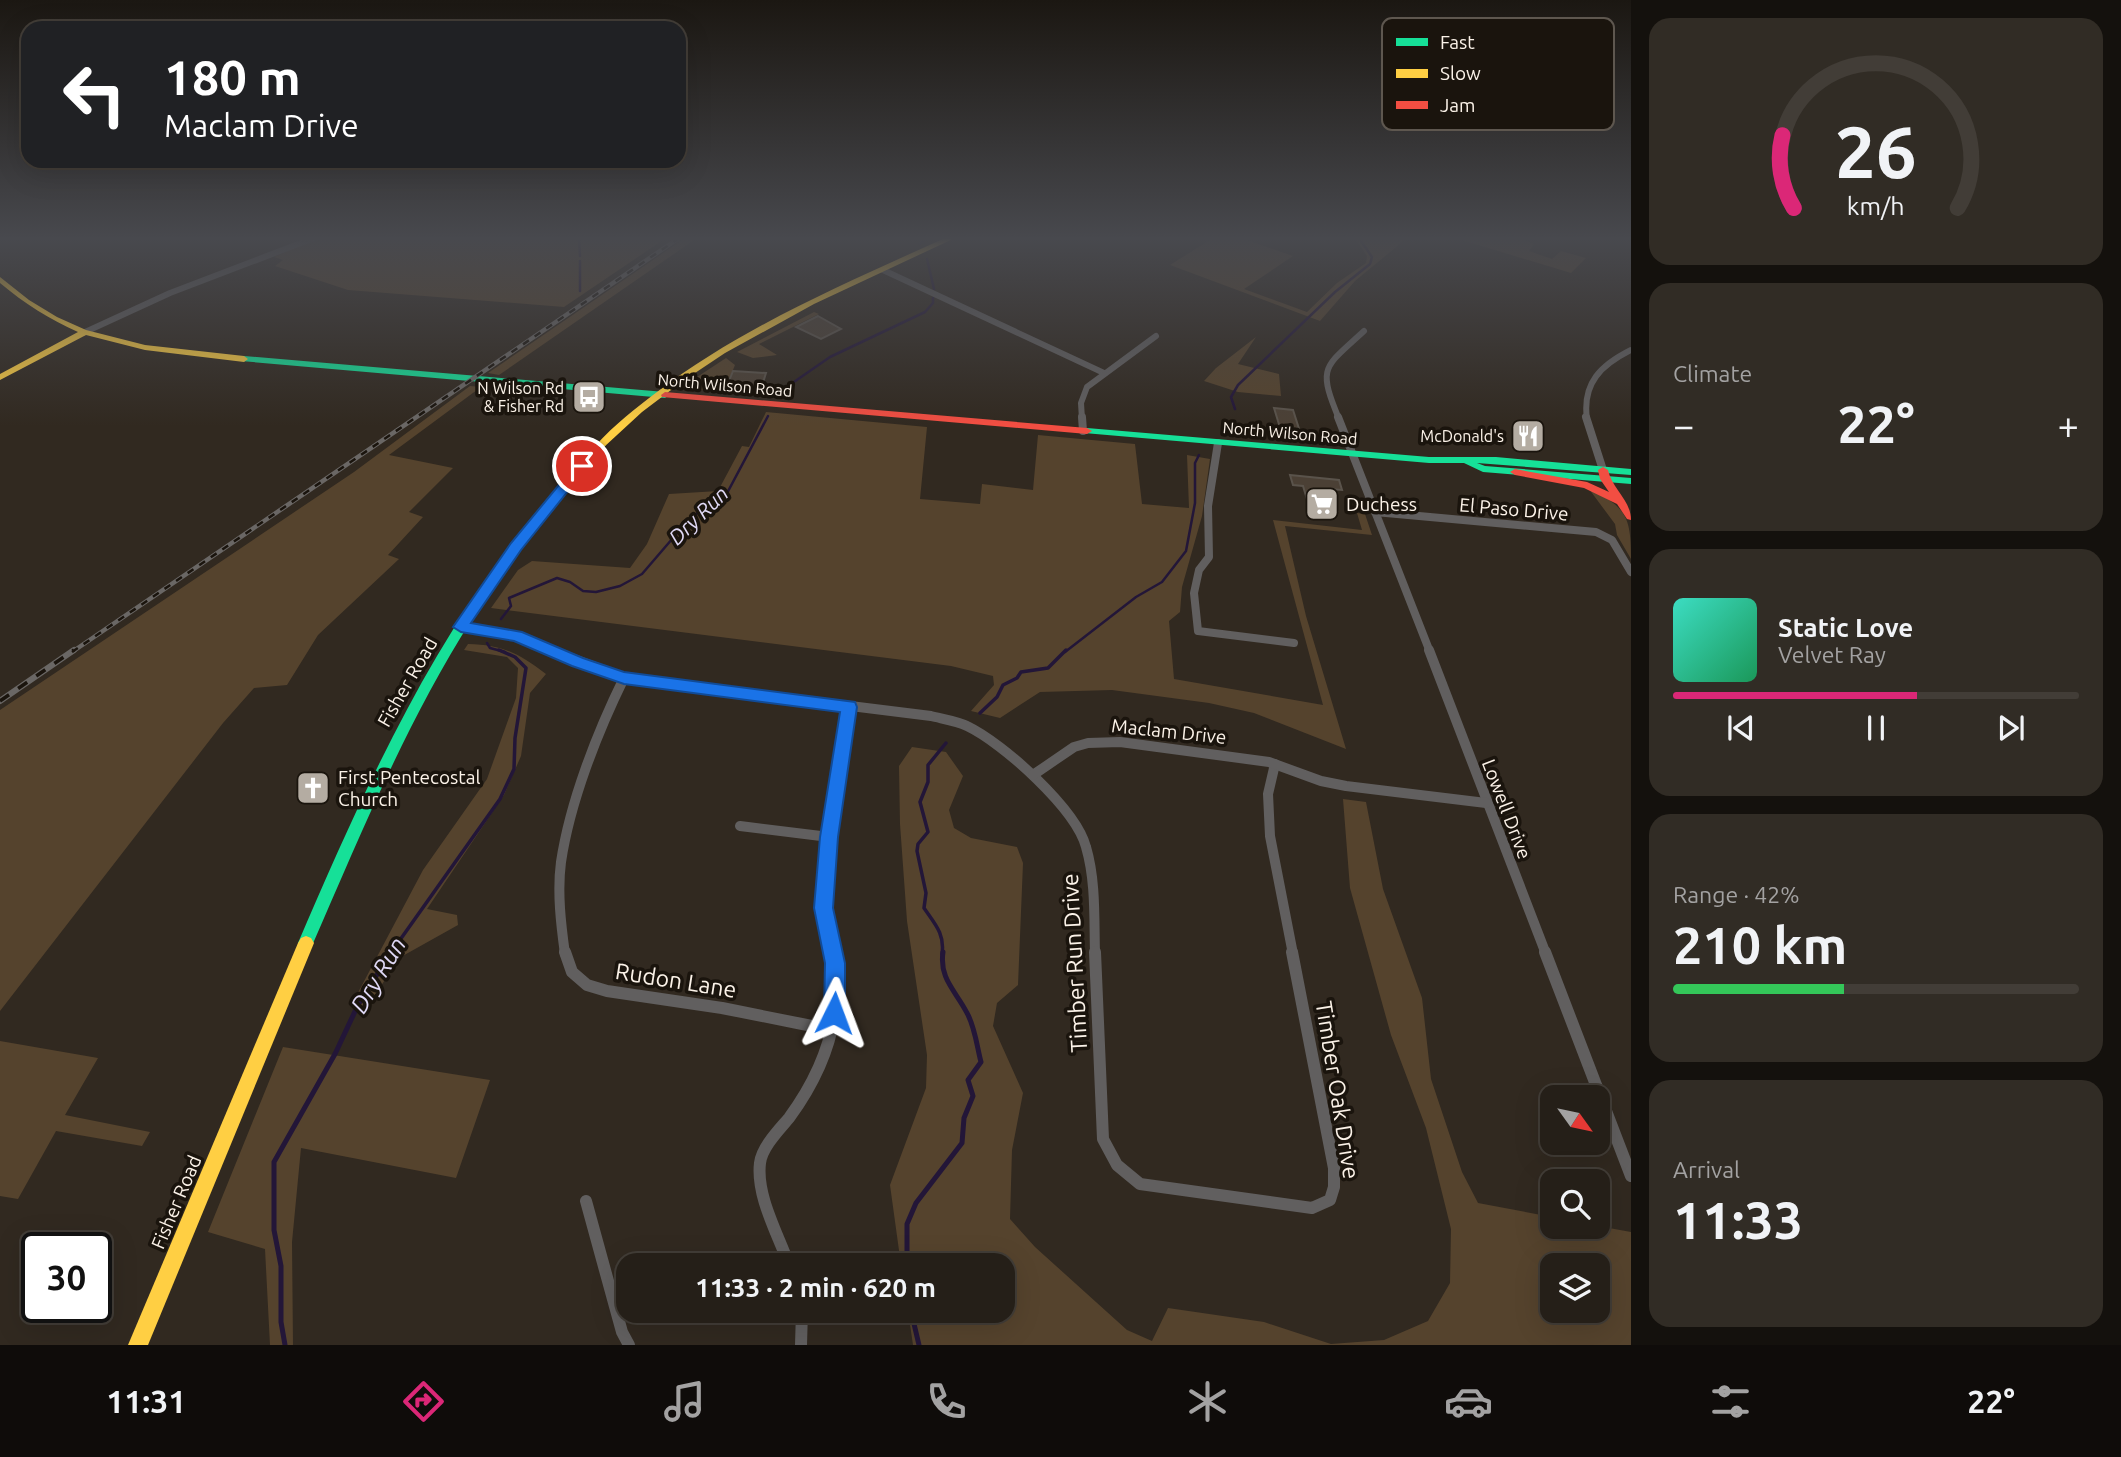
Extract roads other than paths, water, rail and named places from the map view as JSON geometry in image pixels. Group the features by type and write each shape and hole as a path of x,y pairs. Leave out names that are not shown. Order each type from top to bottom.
{"main road":[{"name":"North Wilson Road","path":"23,301 83,333 176,354 1467,463 1483,469 1515,472 1608,476 1631,472"},
{"name":"Fisher Road","path":"138,1345 359,816 396,739 461,627 502,566 562,487 621,424 656,395 751,334 820,301"},
{"path":"0,377 83,333"},
{"name":"North Wilson Road","path":"1467,463 1496,460 1631,481"},
{"path":"1515,472 1587,485 1626,501"},
{"path":"1608,476 1626,501 1631,517"}],"street":[{"path":"83,333 153,301"},
{"path":"949,301 1104,373"},
{"name":"Lowell Drive","path":"1364,331 1327,366 1324,376 1333,411 1353,454 1631,1176"},
{"path":"1083,431 1082,398 1087,387 1156,336"},
{"path":"1608,476 1584,412 1584,396 1592,377 1606,362 1631,350"},
{"path":"1218,443 1208,506 1209,557 1199,570 1194,593 1198,631 1294,643"},
{"name":"El Paso Drive","path":"1374,512 1596,532 1612,540 1631,572"},
{"path":"461,627 517,636 577,662 624,678 931,716 966,725 996,743 1032,775"},
{"name":"Rudon Lane","path":"624,678 600,727 561,863 559,893 565,953 572,972 587,985 607,991 722,1008 832,1030"},
{"path":"785,1253 760,1185 760,1160 810,1089 826,1055 832,1030 837,992 835,963 824,908 829,837 849,707"},
{"name":"Maclam Drive","path":"1032,775 1074,747 1104,741 1236,756 1275,764 1321,781 1346,786 1486,803"},
{"name":"Timber Oak Drive","path":"1116,1164 1140,1184 1301,1209 1318,1209 1331,1200 1334,1193 1334,1168 1270,836 1268,794 1275,764"},
{"name":"Timber Run Drive","path":"1032,775 1060,802 1086,845 1093,893 1103,1139 1116,1164"},
{"path":"740,826 829,837"},
{"path":"586,1201 622,1332 629,1345"},
{"path":"801,1345 802,1323"}],"waterway":[{"name":"Dry Run","path":"778,393 830,357 925,312 933,301"},
{"path":"1235,409 1231,397 1238,385 1326,301"},
{"name":"Dry Run","path":"501,619 511,606 509,598 557,578 570,582 583,591 596,592 620,586 642,574 691,517 725,497 768,416"},
{"path":"1065,652 1136,597 1162,582 1186,551 1195,503 1195,463 1199,455"},
{"name":"Dry Run","path":"487,643 490,648 501,651"},
{"path":"980,713 997,697 1003,685 1017,678 1021,672 1048,668 1066,650"},
{"name":"Dry Run","path":"390,954 500,799 514,769 515,738 526,668 515,657 501,651"},
{"path":"942,954 941,935 924,908 926,893 917,851 918,844 928,832 920,802 928,782 928,765 946,743"},
{"name":"Dry Run","path":"285,1345 281,1322 281,1266 274,1230 274,1162 335,1054 358,1005 391,952"},
{"path":"907,1253 907,1224 916,1203 962,1143 964,1118 973,1096 968,1080 981,1062 970,1019 946,977 943,952"},
{"path":"914,1323 919,1345"}],"railway":[{"path":"72,652 587,301"},
{"path":"0,701 74,650"}],"place":[{"name":"N Wilson Rd & Fisher Rd","path":"589,397"},
{"name":"McDonald's","path":"1528,436"},
{"name":"Duchess","path":"1322,504"},
{"name":"First Pentecostal Church","path":"313,788"}]}
